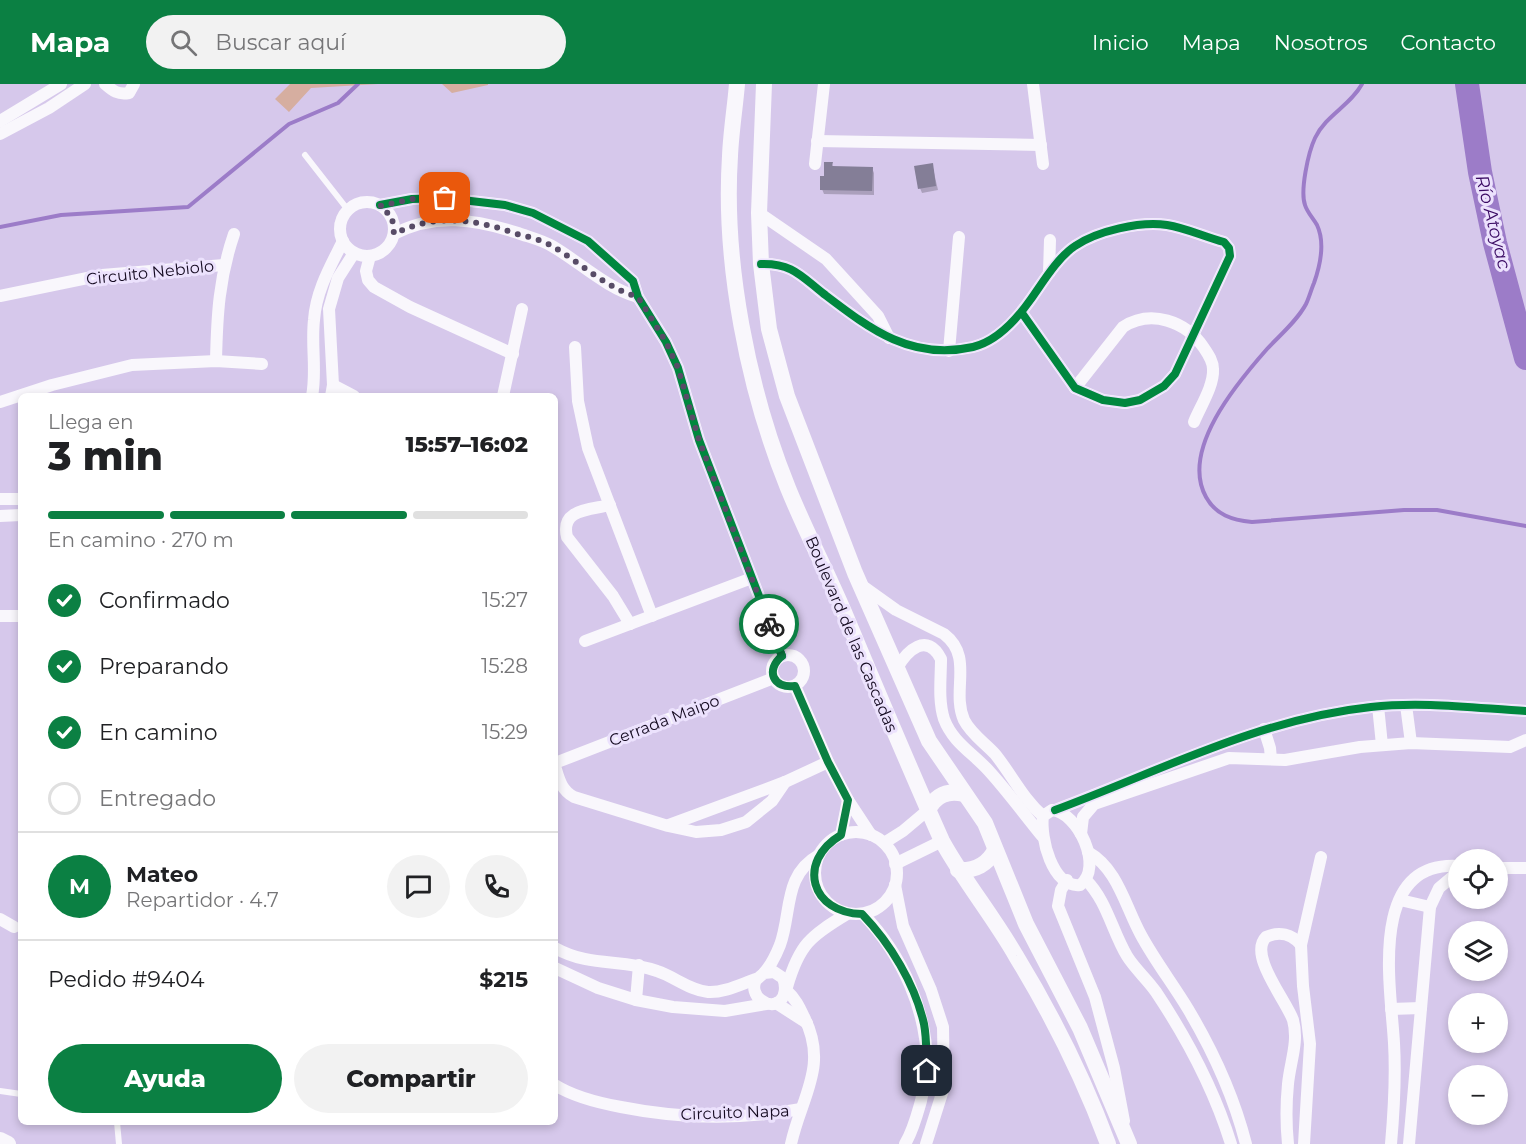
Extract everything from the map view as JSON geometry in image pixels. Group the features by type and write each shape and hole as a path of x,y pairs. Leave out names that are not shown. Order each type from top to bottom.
{"main road":[{"name":"Boulevard de las Cascadas","path":"737,84 730,157 732,247 743,332 758,397 788,487 942,841 958,870 1016,955 1060,1035 1108,1144"},
{"name":"Boulevard de las Cascadas","path":"764,84 759,213 761,264 769,329 786,396 860,585 929,741 985,823 1026,924 1080,1028 1128,1140"},
{"path":"928,810 935,800 946,793 964,794"},
{"path":"958,870 978,867 988,860 995,850"},
{"path":"0,1140 8,1144"}],"street":[{"path":"0,121 61,84"},
{"path":"0,134 49,108 85,84"},
{"path":"105,84 113,91 123,94 129,93 134,84"},
{"path":"815,164 824,84"},
{"path":"1033,84 1043,164"},
{"path":"40,97 49,108"},
{"path":"817,141 1041,145"},
{"path":"380,206 412,199 445,198 476,200 533,213 588,241 633,281 638,297 666,342 678,368 699,440 782,656"},
{"path":"313,393 315,380 316,304 322,283 343,241 341,224 348,210 360,203 374,203 392,217 394,234 386,249 370,256 354,253 343,241"},
{"path":"759,213 826,259 878,316 889,338"},
{"path":"394,234 421,222 460,219 500,228 550,245 621,292 638,297"},
{"path":"550,245 560,225"},
{"path":"761,264 792,268 869,328 889,338 910,346 950,351 975,347 1003,331 1022,313 1049,273 1074,246 1103,233 1135,225 1167,225 1224,242 1229,248 1230,256 1175,374 1164,386 1140,400 1125,403 1103,400 1075,388 1022,313"},
{"name":"Circuito Nebiolo","path":"216,361 217,323 224,264 234,234"},
{"path":"950,351 959,237"},
{"path":"1049,273 1050,240"},
{"path":"332,391 329,309 338,278 354,253"},
{"path":"370,256 366,271 368,280 374,287 410,307 513,354"},
{"name":"Circuito Nebiolo","path":"2,298 102,275 224,264"},
{"path":"504,393 522,309"},
{"path":"1075,388 1123,327 1134,320 1148,317 1161,319 1195,334 1210,358 1213,370 1210,384 1194,422"},
{"path":"575,347 578,401 588,448 652,616"},
{"path":"28,393 132,365 216,361 262,364"},
{"path":"0,402 18,396"},
{"path":"0,499 18,499"},
{"path":"610,505 572,515 566,520 565,528 567,537 614,596 630,624"},
{"path":"0,516 18,515"},
{"path":"585,642 752,578"},
{"path":"860,585 896,610 951,639 956,645 960,658 960,700 965,721 973,733 993,752 1029,802 1043,816"},
{"path":"0,616 18,616"},
{"path":"897,668 906,654 915,647 926,646 939,654 942,709 951,734 997,780 1042,836"},
{"path":"782,656 796,657 804,668 801,682 795,686 786,687 774,678 772,669 775,662 782,656"},
{"name":"Cerrada Maipo","path":"558,763 774,678"},
{"path":"795,686 828,762 848,800 871,835"},
{"path":"1406,705 1411,743"},
{"path":"1081,834 1081,822 1090,808 1099,802 1215,745 1264,729 1301,719 1378,706 1406,705 1526,711"},
{"path":"1378,706 1382,745"},
{"path":"1264,729 1271,759"},
{"path":"1086,879 1077,885 1067,880 1052,863 1042,836 1043,816 1048,811 1130,785 1229,758 1301,758 1382,745 1411,743 1510,747 1526,740"},
{"name":"Cerrada Maipo","path":"668,826 785,782 828,762"},
{"name":"Cerrada Maipo","path":"558,777 560,785 566,793 574,797 668,826 696,831 721,830 746,822 772,801 785,782"},
{"path":"841,835 848,800"},
{"path":"884,843 901,833 928,810"},
{"path":"1055,810 1070,819 1081,834 1088,852 1086,879 1100,897 1124,950 1154,990 1191,1048 1214,1097 1231,1144"},
{"path":"895,885 888,899 877,909 862,914 848,914 833,908 822,898 816,884 814,869 819,855 828,843 841,835 856,832 871,835 884,843 893,856 897,870 895,885 903,926 931,990 943,1027 944,1087 926,1144"},
{"path":"895,864 942,841"},
{"path":"1088,852 1110,870 1140,933 1190,1012 1232,1098 1246,1144"},
{"path":"808,1023 758,999 754,989 760,976 776,956 783,937 791,891 800,870 809,860 819,855"},
{"path":"1304,1144 1310,1044 1301,945 1321,858"},
{"path":"1391,1144 1395,1069 1389,953 1393,917 1400,900 1412,883 1425,872 1448,866"},
{"path":"1508,868 1526,868"},
{"path":"1067,880 1060,890 1058,906 1081,960 1100,1016 1114,1068 1128,1140"},
{"path":"1409,1144 1430,907 1439,888 1448,880"},
{"path":"1400,900 1430,907"},
{"path":"558,970 598,988 636,1000 673,1007 725,1011 771,1004 784,997 793,963 801,949 814,935 848,914"},
{"path":"862,914 879,932 912,988 924,1024 927,1071 918,1113 905,1144"},
{"path":"0,919 14,927"},
{"path":"1288,1144 1287,1092 1295,1035 1290,1013 1263,963 1261,944 1266,937 1282,934 1293,937 1301,945"},
{"path":"558,950 586,961 639,965 659,971 693,989 709,992 726,990 774,972 783,978 786,988 795,998 808,1023 814,1042 815,1062 794,1127 791,1144"},
{"path":"1136,968 1157,962"},
{"path":"636,1000 639,965"},
{"path":"1283,1001 1304,996"},
{"path":"1391,1009 1421,1008"},
{"name":"Circuito Napa","path":"558,1089 602,1103 647,1112 693,1117 771,1114 801,1109"}],"lane":[{"path":"305,155 348,210"},
{"path":"0,1091 18,1094"},
{"path":"117,1125 119,1144"}],"shaded area":[{"path":"290,84 378,84 311,88 289,112 275,99"},
{"path":"442,84 488,84 488,85 452,93"}],"building":[{"path":"824,162 833,162 832,166 873,167 872,191 820,190 820,176 824,176"},
{"path":"933,163 936,186 918,189 914,166"}],"waterway":[{"path":"0,227 61,215 188,207 289,124 338,103 358,84"},
{"path":"1362,84 1320,130 1307,162 1304,182 1305,205 1317,225 1321,239 1318,269 1308,299 1298,316 1241,380 1216,418 1206,438 1200,459 1200,479 1206,497 1225,515 1252,522 1404,510 1437,510 1526,526"},
{"name":"Río Atoyac","path":"1467,84 1480,172 1495,243 1526,358"}],"cycle path":[{"path":"380,205 412,199 445,198 505,205 533,213 588,241 633,281 638,297 666,342 678,368 699,440 782,656"},
{"path":"761,264 781,266 796,272 858,319 893,339 930,350 951,350 973,347 999,334 1020,314 1063,257 1075,246 1095,236 1119,228 1156,224 1181,228 1224,242 1229,248 1230,256 1175,374 1164,386 1140,400 1125,403 1103,400 1075,388 1022,313"},
{"path":"1055,810 1210,748 1289,723 1330,713 1390,705 1526,711"}],"way so far":[{"path":"445,198 412,199 380,206 392,217 394,234 421,222 450,219 470,220 550,245 621,292 638,297 666,342 678,368 699,440 769,624"}],"route":[{"path":"769,624 782,656 775,662 772,669 774,678 786,687 795,686 828,762 848,800 841,835 828,843 819,855 814,869 816,884 822,898 833,908 848,914 862,914 879,932 895,957 912,988 924,1024 927,1071"}]}
